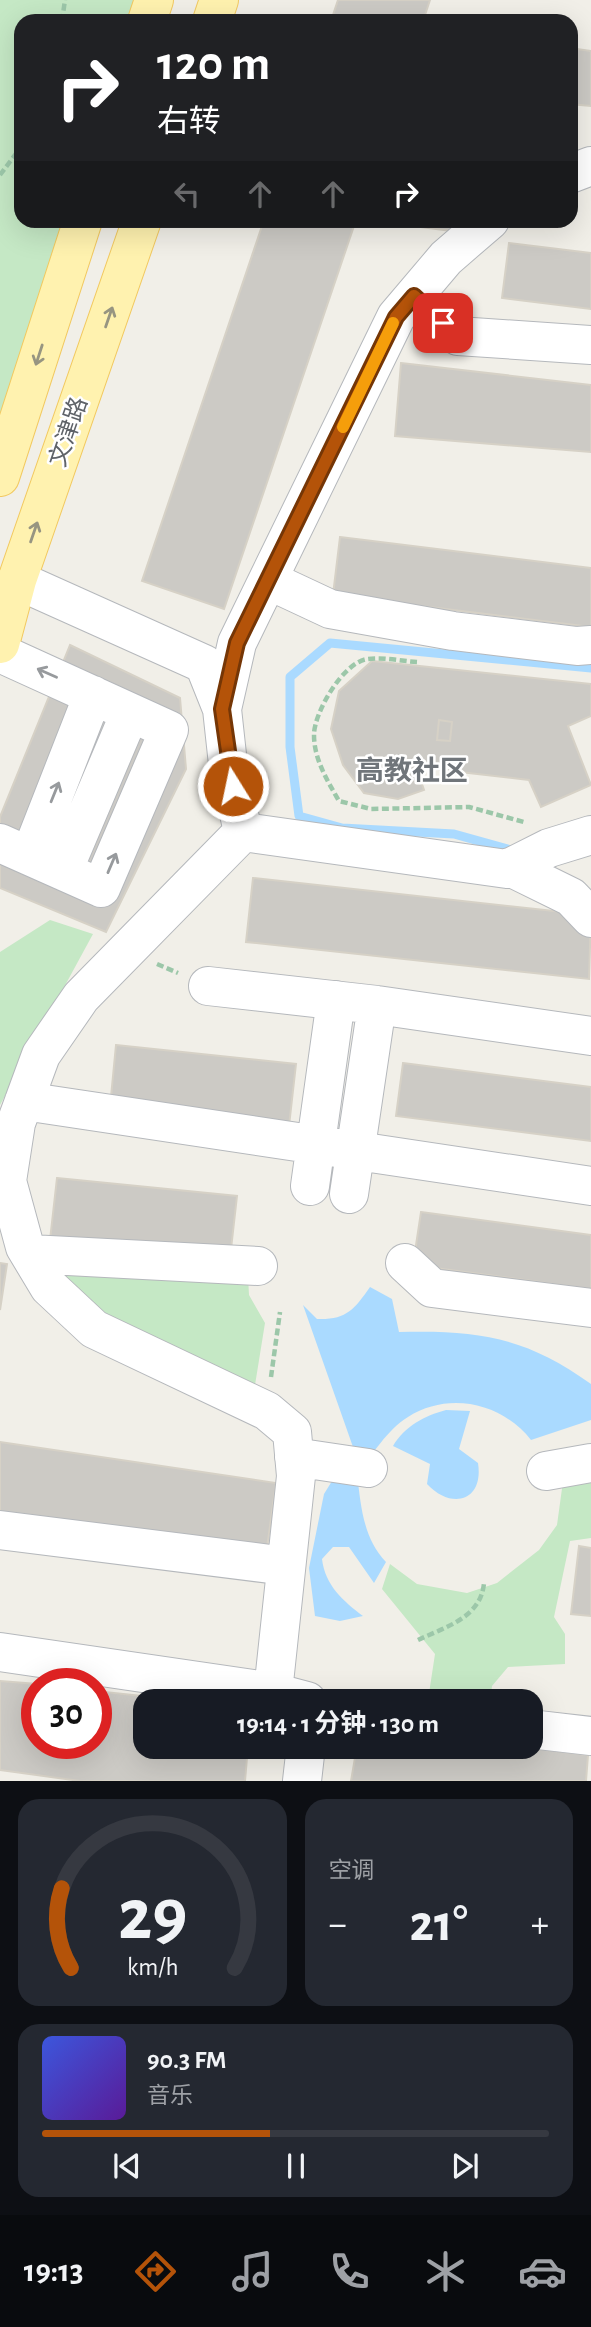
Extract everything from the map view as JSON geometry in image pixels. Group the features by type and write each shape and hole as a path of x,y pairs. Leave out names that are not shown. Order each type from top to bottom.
{"main road":[{"path":"0,477 80,228"},
{"name":"文津路","path":"0,644 17,580 139,228"}],"street":[{"path":"222,709 237,643 396,317 446,258 481,228"},
{"path":"414,296 458,336 591,345"},
{"path":"17,580 204,664 222,709 228,764 243,832"},
{"path":"268,580 330,609 453,631 591,645"},
{"path":"0,653 130,713 31,857"},
{"path":"31,857 93,695"},
{"path":"243,832 510,867 571,897 591,918"},
{"path":"243,832 81,998 41,1055 16,1123 7,1181 30,1254 49,1287 94,1329 267,1410 292,1432 296,1476 286,1566 290,1689"},
{"path":"510,867 568,842"},
{"path":"208,986 376,1005 591,1036"},
{"path":"310,1186 313,1145 336,1000"},
{"path":"349,1194 376,1005"},
{"path":"24,1101 591,1186"},
{"path":"30,1254 258,1266"},
{"path":"405,1263 432,1288 591,1308"},
{"path":"294,1457 368,1468"},
{"path":"546,1471 591,1463"},
{"path":"0,1530 286,1566"},
{"path":"0,1653 237,1689"},
{"path":"543,1730 591,1736"},
{"path":"302,1781 305,1759"}],"path":[{"path":"0,175 14,156"},
{"path":"431,663 366,659 346,669 327,698 314,733 320,768 339,801 371,809 469,807 522,821 568,842"},
{"path":"127,951 208,986"},
{"path":"267,1410 280,1312"},
{"path":"418,1640 468,1617 483,1594 484,1583"}],"green space":[{"path":"0,0 160,0 155,14 14,14 14,228 72,228 0,418"},
{"path":"50,920 93,934 0,1105 0,952"},
{"path":"53,1267 248,1277 249,1295 265,1323 255,1385 109,1322"},
{"path":"591,1471 591,1538 570,1541 554,1617 565,1634 565,1664 508,1667 492,1689 430,1689 435,1654 382,1589 390,1564 417,1584 467,1593 497,1583 539,1550 557,1525 564,1474"}],"water":[{"path":"370,1287 392,1299 399,1332 477,1335 523,1346 567,1368 591,1384 591,1420 531,1440 505,1417 474,1405 440,1404 400,1422 357,1474 368,1532 378,1553 386,1562 374,1583 349,1547 333,1547 322,1559 327,1577 336,1592 363,1616 340,1621 315,1616 309,1568 324,1494 353,1447 303,1305 317,1319 335,1318 354,1307"},
{"path":"446,1410 470,1411 459,1449 478,1463 479,1476 471,1494 464,1498 455,1499 436,1492 427,1484 430,1464 393,1446 403,1433 416,1423"}],"building":[{"path":"338,0 430,0 425,14 333,14"},
{"path":"578,49 591,51 591,106 578,105"},
{"path":"261,228 353,228 224,609 142,581"},
{"path":"429,228 460,228 460,232"},
{"path":"509,243 591,253 591,309 502,298"},
{"path":"401,363 591,385 591,452 395,436"},
{"path":"340,537 591,568 591,627 333,595"},
{"path":"70,645 180,698 186,769 106,932 0,888 0,817"},
{"path":"372,661 591,684 591,716 568,726 591,785 541,807 529,780 416,767 424,790 398,799 364,793 343,765 331,729 339,691"},
{"path":"439,720 452,722 450,741 437,740"},
{"path":"253,878 591,915 589,979 246,942"},
{"path":"116,1045 296,1064 289,1126 110,1107"},
{"path":"403,1063 591,1087 591,1141 396,1116"},
{"path":"57,1178 237,1196 230,1258 50,1240"},
{"path":"421,1212 591,1235 591,1289 413,1265"},
{"path":"0,1263 7,1264 0,1310"},
{"path":"0,1442 276,1483 266,1555 0,1516"},
{"path":"579,1546 591,1548 591,1616 571,1614"},
{"path":"0,1681 21,1683 21,1759 112,1759 112,1693 133,1695 133,1759 247,1759 245,1781 80,1781 0,1770"},
{"path":"543,1749 588,1755 586,1781 351,1781 355,1759 543,1759"}],"waterway":[{"path":"518,852 454,834 342,828 299,816 290,747 290,677 330,643 591,668"}],"slow traffic":[{"path":"343,427 393,323"}],"district":[{"name":"高教社区","path":"412,772"}],"route":[{"path":"233,786 222,709 237,643 396,317 414,296 443,323"}]}
